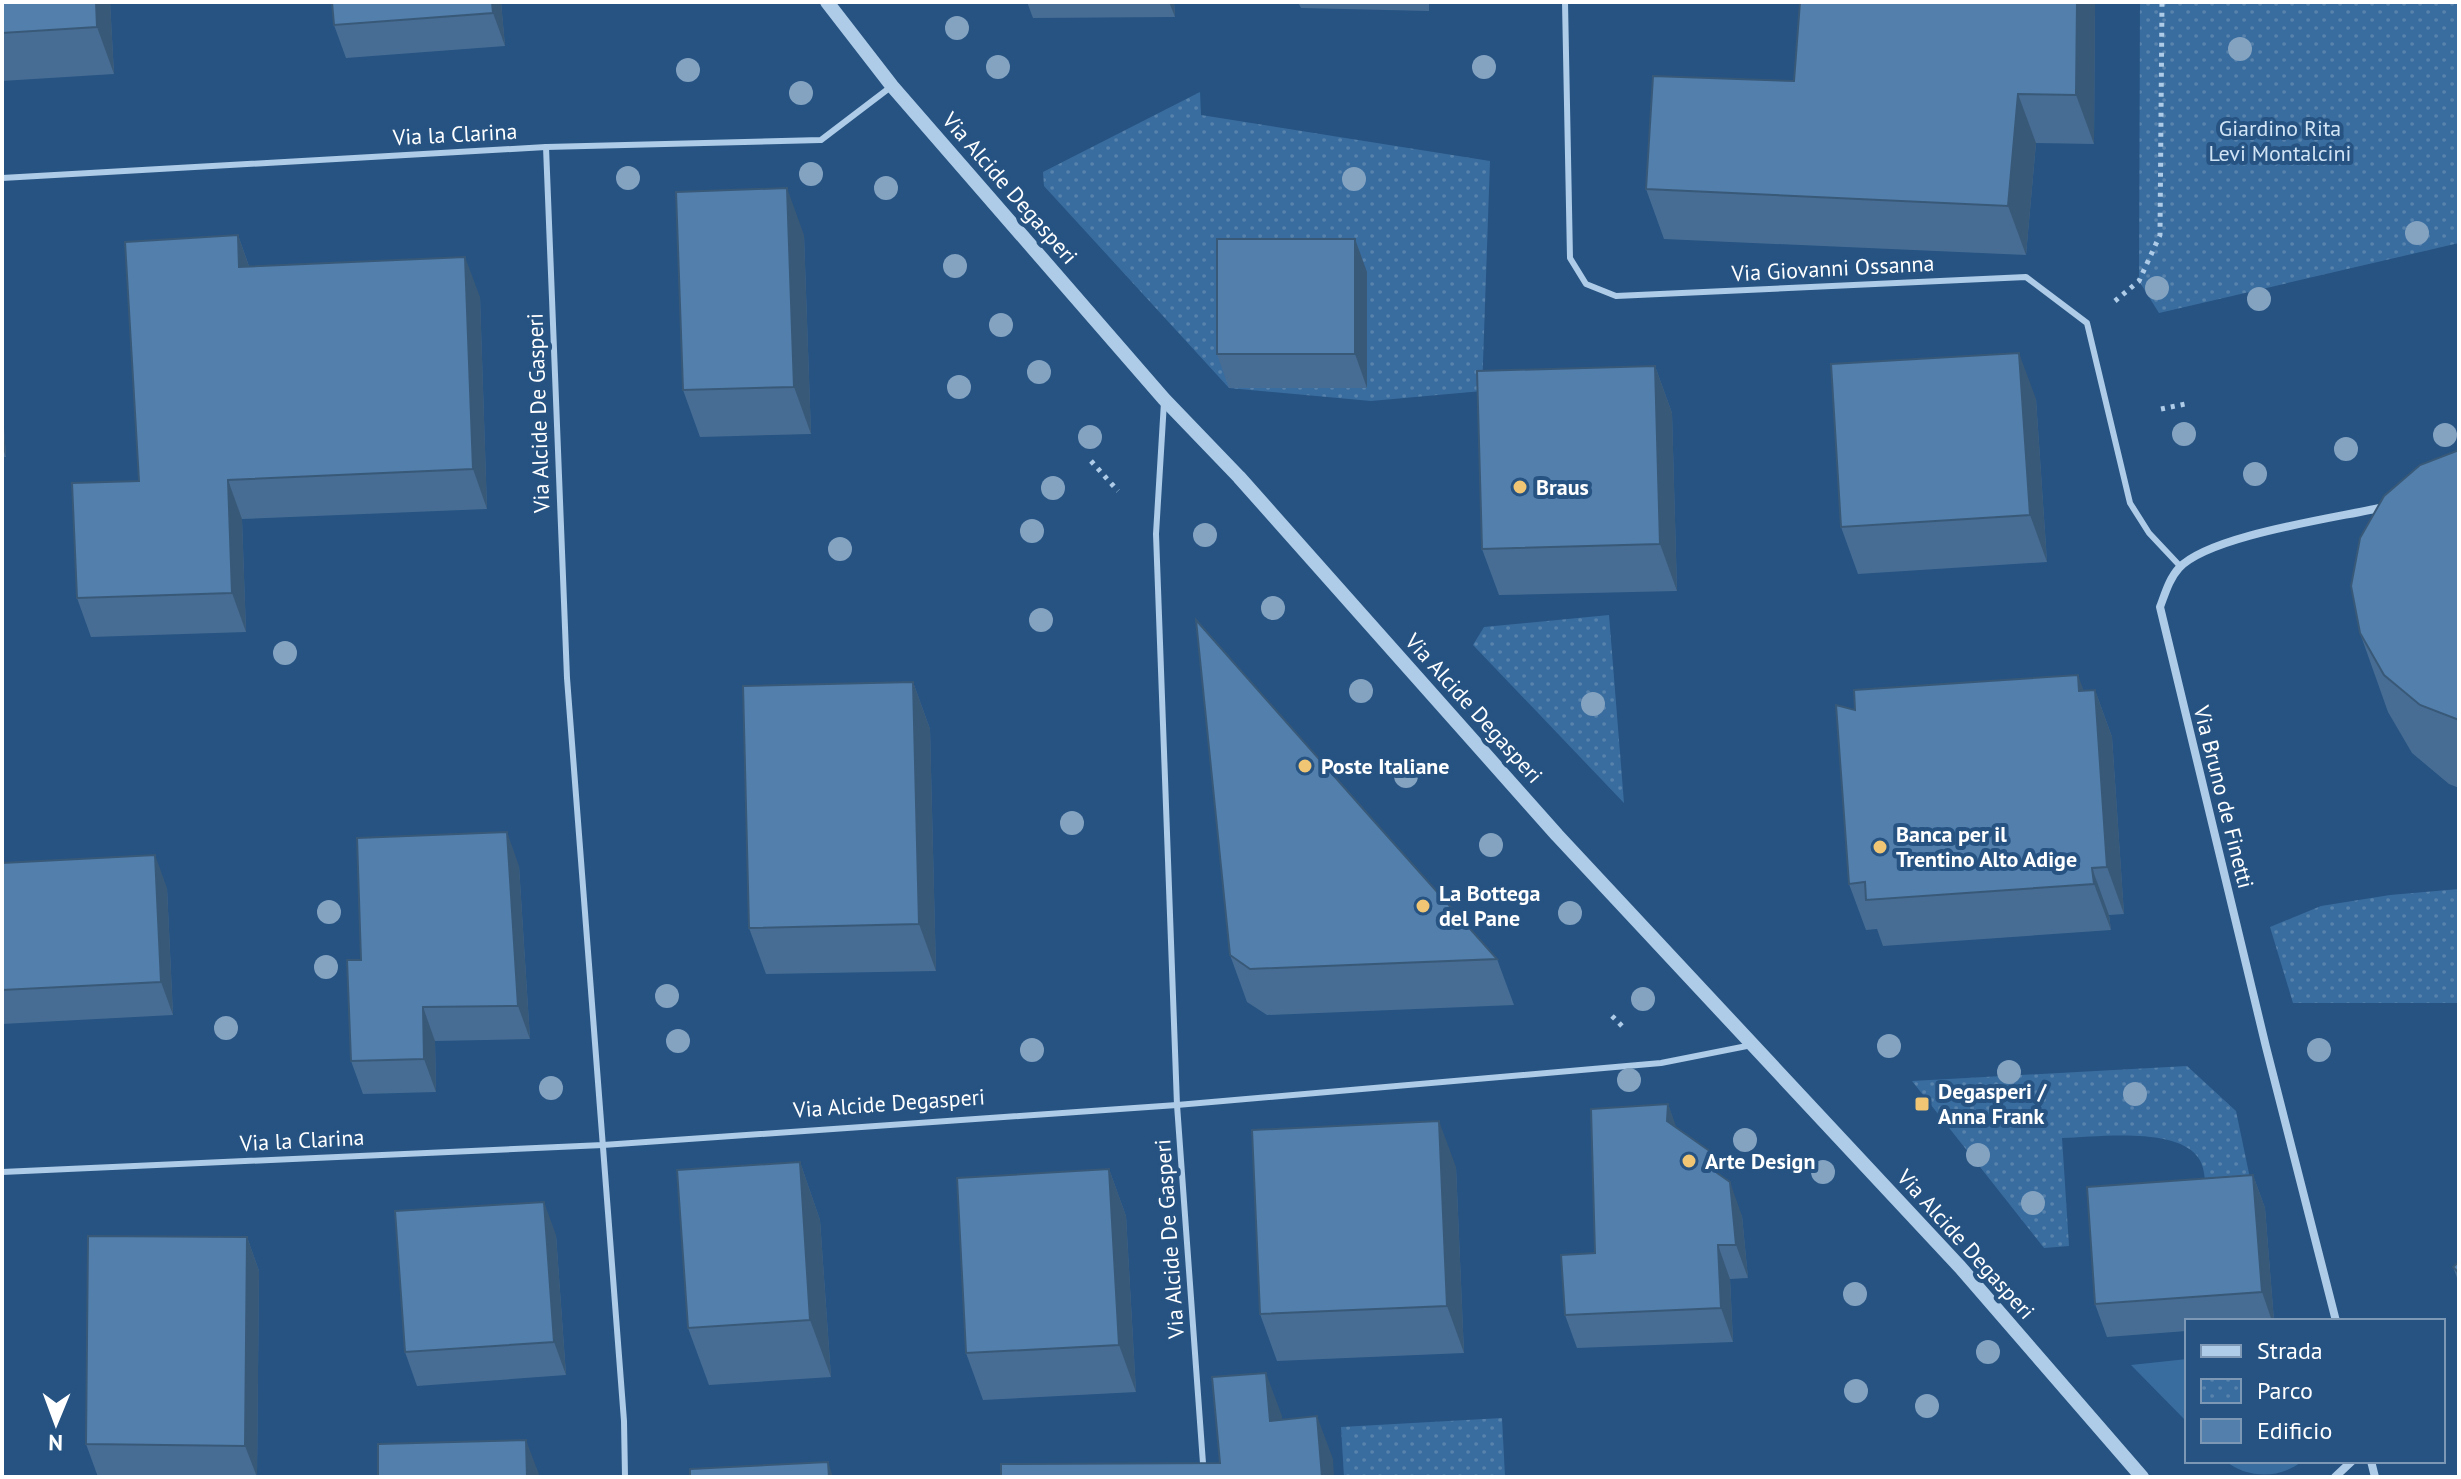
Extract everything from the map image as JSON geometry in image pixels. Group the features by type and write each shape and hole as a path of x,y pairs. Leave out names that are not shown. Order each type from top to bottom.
{"street":[{"name":"Via Alcide Degasperi","path":"827,2 892,86 1164,399 1239,477 1557,835 1960,1267 2142,1477"},
{"path":"2180,566 2233,539 2399,504"},
{"name":"Via Bruno de Finetti","path":"2180,566 2160,607 2335,1319"},
{"path":"2335,1477 2350,1463"}],"lane":[{"name":"Via Giovanni Ossanna","path":"1565,2 1570,258 1586,284 1616,296 2026,277 2087,323"},
{"name":"Via la Clarina","path":"2,178 546,147 821,140 892,86"},
{"name":"Via Alcide De Gasperi","path":"546,147 567,678 603,1145"},
{"path":"2087,323 2130,503 2149,533 2180,566"},
{"path":"1164,399 1156,534 1177,1105"},
{"name":"Via Alcide Degasperi","path":"603,1145 1177,1105 1661,1063 1752,1045"},
{"name":"Via Alcide De Gasperi","path":"1177,1105 1204,1477"},
{"name":"Via la Clarina","path":"2,1172 603,1145"},
{"path":"603,1145 624,1421 625,1477"}],"path":[{"path":"2087,323 2139,281 2160,235 2162,2"},
{"path":"2161,409 2190,403"}],"green space":[{"name":"Giardino Rita Levi Montalcini","path":"2140,2 2459,2 2459,243 2159,313 2139,281"},
{"path":"1200,92 1201,115 1490,161 1482,391 1371,401 1229,388 1044,186 1043,172"},
{"path":"1609,615 1624,803 1473,645 1484,627"},
{"path":"2459,889 2459,1003 2293,1003 2270,927 2321,906 2390,895"},
{"path":"2187,1066 2236,1111 2252,1188 2205,1180 2197,1156 2171,1141 2134,1136 2062,1138 2069,1246 2044,1248 1912,1081"},
{"path":"2185,1359 2185,1420 2131,1365"},
{"path":"1502,1418 1505,1477 1344,1477 1341,1427"},
{"path":"2229,1463 2299,1463 2274,1474 2254,1474"}],"building":[{"path":"2,2 96,2 97,27 2,33"},
{"path":"332,2 492,2 493,13 334,25"},
{"path":"1800,2 2077,2 2076,95 2018,94 2008,206 1646,189 1653,76 1794,81"},
{"path":"787,188 794,387 683,390 676,192"},
{"path":"238,235 239,267 465,257 473,469 228,480 232,593 77,598 72,483 139,481 125,242"},
{"path":"1217,239 1355,239 1355,354 1217,354"},
{"path":"2019,353 2030,515 1841,527 1831,364"},
{"path":"1655,366 1660,544 1482,549 1477,371"},
{"path":"2459,450 2459,720 2420,705 2384,675 2360,633 2351,586 2360,538 2384,496 2420,465"},
{"path":"1196,620 1497,959 1250,969 1230,955"},
{"path":"2078,675 2079,691 2095,690 2107,867 2092,868 2094,884 1866,900 1865,882 1849,884 1836,705 1855,710 1854,690"},
{"path":"913,682 919,924 749,928 743,686"},
{"path":"507,832 518,1006 423,1007 424,1059 351,1061 347,960 361,960 357,838"},
{"path":"155,855 161,982 2,990 2,863"},
{"path":"1668,1104 1667,1121 1711,1152 1717,1173 1730,1182 1736,1245 1718,1245 1721,1308 1565,1315 1561,1255 1595,1253 1591,1109"},
{"path":"1439,1121 1447,1306 1260,1314 1252,1130"},
{"path":"800,1162 810,1320 688,1328 677,1170"},
{"path":"1109,1169 1119,1345 966,1353 957,1178"},
{"path":"2253,1175 2262,1292 2095,1304 2087,1187"},
{"path":"544,1202 554,1342 405,1352 395,1211"},
{"path":"88,1236 247,1237 245,1446 86,1444"},
{"path":"1266,1373 1270,1421 1317,1416 1322,1477 1001,1477 1001,1464 1220,1463 1212,1377"},
{"path":"526,1440 527,1477 378,1477 378,1444"},
{"path":"828,1462 829,1477 690,1477 690,1469"}],"place":[{"name":"Braus","path":"1520,487"},
{"name":"Poste Italiane","path":"1305,766"},
{"name":"Banca per il Trentino Alto Adige","path":"1880,847"},
{"name":"La Bottega del Pane","path":"1423,906"},
{"name":"Degasperi / Anna Frank","path":"1922,1104"},
{"name":"Arte Design","path":"1689,1161"}]}
